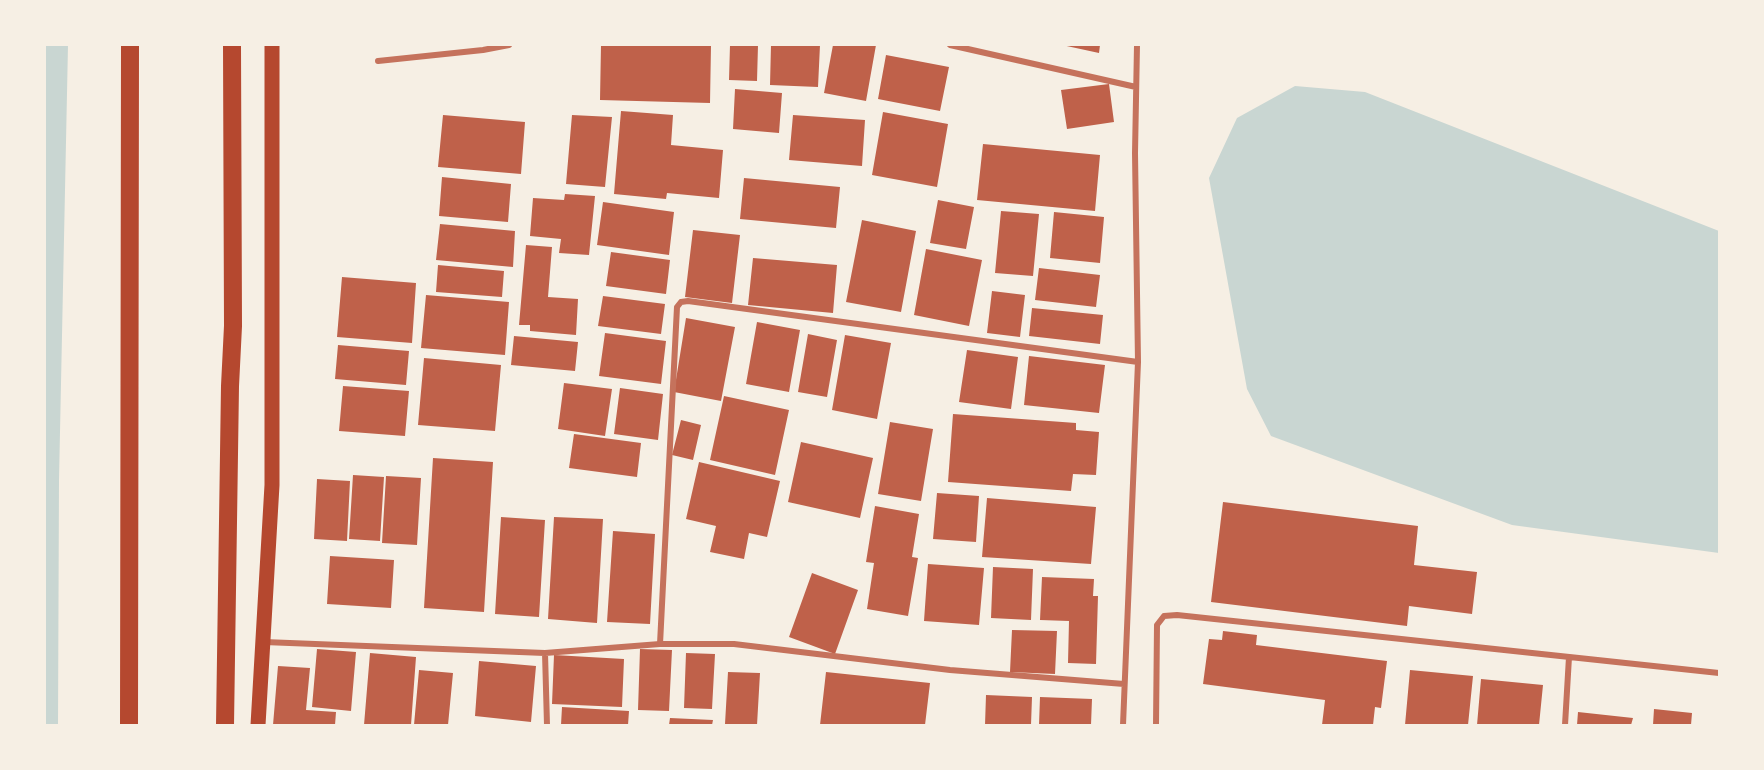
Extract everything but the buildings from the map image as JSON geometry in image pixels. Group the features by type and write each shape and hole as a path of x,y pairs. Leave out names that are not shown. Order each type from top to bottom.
{"highway":[{"path":"129,725 130,45"},
{"path":"225,725 233,326 232,45"}],"main road":[{"path":"258,725 272,485 272,45"}],"street":[{"path":"378,61 483,50 509,45"},
{"path":"951,45 1136,87"},
{"path":"1123,725 1138,362 1135,153 1137,45"},
{"path":"660,644 676,306 681,302 688,301 1138,362"},
{"path":"1156,725 1157,625 1164,616 1177,615 1719,673"},
{"path":"264,642 545,653 660,644 734,644 950,670 1124,684"},
{"path":"545,653 547,725"},
{"path":"1565,725 1569,657"}],"shaded area":[{"path":"45,45 68,45 59,480 58,725 45,725"},
{"path":"1295,86 1365,92 1719,231 1719,553 1512,525 1271,436 1247,389 1209,178 1237,118"}]}
